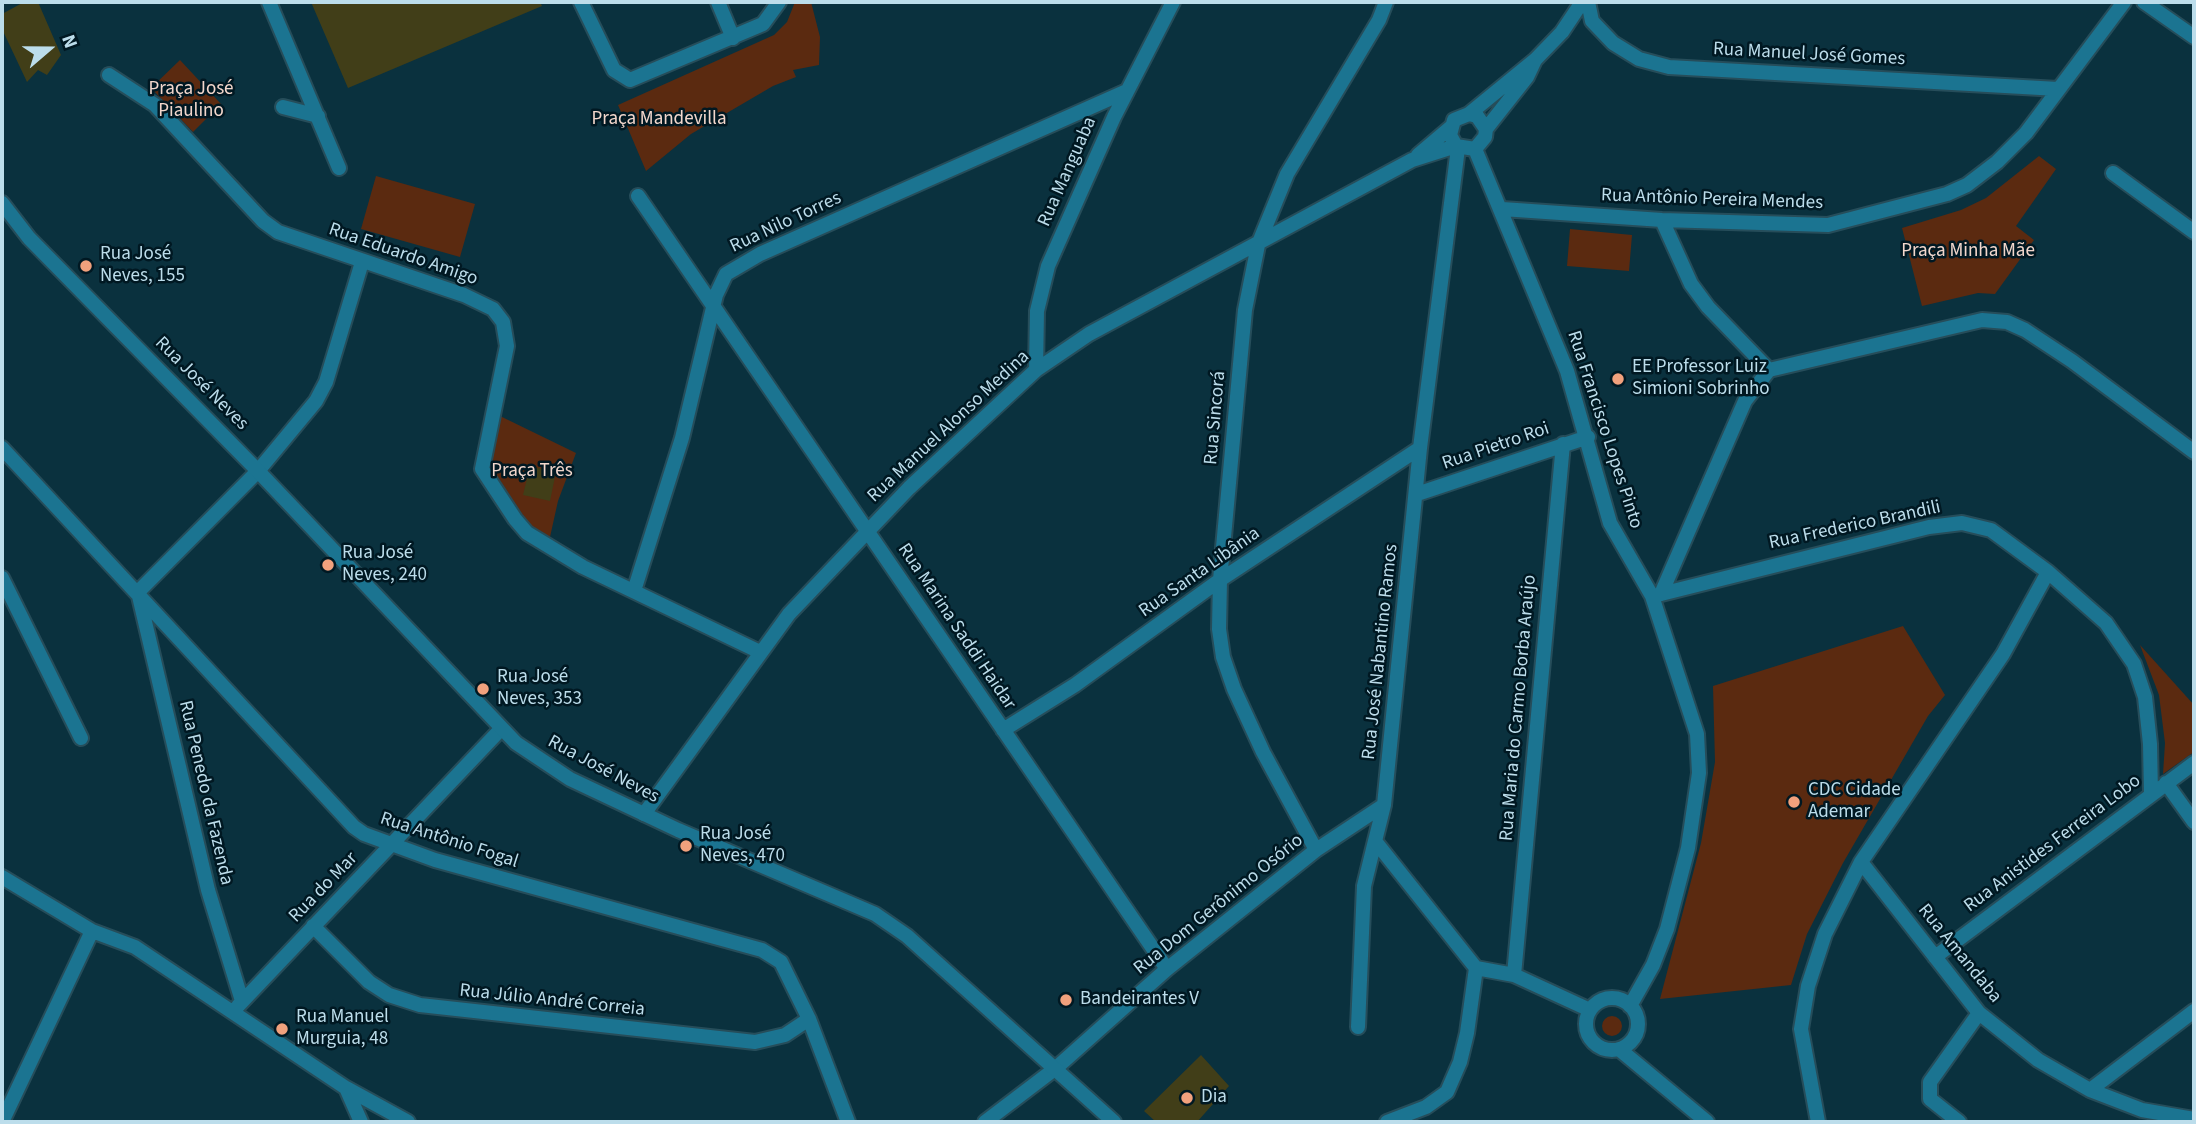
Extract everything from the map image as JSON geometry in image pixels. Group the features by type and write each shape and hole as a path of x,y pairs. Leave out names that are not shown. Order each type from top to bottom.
{"street":[{"path":"269,2 339,168"},
{"path":"582,2 614,70 631,79 763,24 779,2"},
{"path":"718,2 733,38"},
{"name":"Rua Manguaba","path":"1036,370 1037,312 1048,266 1127,91 1173,2"},
{"name":"Rua Sincorá","path":"1316,850 1263,752 1234,689 1223,657 1219,629 1220,580 1245,310 1258,245 1287,174 1379,20 1386,2"},
{"name":"Rua Manuel Alonso Medina","path":"644,814 789,614 867,530 1036,370 1089,334 1412,160 1451,127 1454,120 1469,114 1535,60 1562,32 1582,2"},
{"name":"Rua Manuel José Gomes","path":"1588,2 1592,21 1613,43 1639,59 1669,67 2058,89"},
{"name":"Rua Antônio Pereira Mendes","path":"1502,209 1662,220 1828,225 1947,194 1967,185 1997,162 2026,133 2124,2"},
{"path":"2144,2 2194,37"},
{"name":"Rua Manuel Alonso Medina","path":"1412,160 1465,148 1485,133 1527,77 1535,60"},
{"name":"Rua Eduardo Amigo","path":"109,75 155,105 270,227 284,236 474,299 499,315 506,329 507,346 482,461 485,476 527,533 583,567 760,652"},
{"name":"Rua Nilo Torres","path":"634,591 682,438 713,306 726,274 737,265 1127,91"},
{"path":"283,107 318,116"},
{"path":"1469,114 1477,116 1485,133"},
{"path":"1451,127 1451,140 1465,148"},
{"name":"Rua Francisco Lopes Pinto","path":"1485,133 1490,186"},
{"name":"Rua Francisco Lopes Pinto","path":"1465,148 1502,209 1567,371 1588,437 1610,523 1656,595 1697,734 1699,773 1688,848 1667,929 1653,965 1630,1006"},
{"name":"Rua José Nabantino Ramos","path":"1358,1027 1364,886 1384,805 1420,448 1452,184 1465,148"},
{"path":"2113,173 2194,232"},
{"name":"Rua Marina Saddi Haidar","path":"638,196 1167,969"},
{"name":"Rua José Neves","path":"2,203 29,238 258,471 501,729 549,767 644,814 875,914 907,936 1114,1122"},
{"path":"1662,220 1691,285 1708,307 1769,370"},
{"path":"138,592 258,471 316,401 326,382 362,262"},
{"path":"1656,595 1745,401 1769,370 1982,320 2007,322 2025,330 2072,361 2194,452"},
{"name":"Rua Pietro Roi","path":"1417,494 1588,437"},
{"name":"Rua Maria do Carmo Borba Araújo","path":"1514,975 1563,444"},
{"name":"Rua Antônio Fogal","path":"2,448 354,827 392,845 435,860 762,950 780,962 788,972 809,1018 848,1122"},
{"name":"Rua Santa Libânia","path":"1003,730 1075,685 1220,580 1420,448"},
{"name":"Rua Frederico Brandili","path":"1656,595 1787,560 1929,527 1962,523 1991,530 2048,572 2106,623 2134,664 2145,697 2151,744 2151,794"},
{"path":"1818,1122 1801,1029 1808,986 1825,934 1861,862 2003,654 2048,572"},
{"path":"2,578 80,738"},
{"name":"Rua Penedo da Fazenda","path":"138,592 208,890 242,1001"},
{"name":"Rua do Mar","path":"232,1013 501,729"},
{"name":"Rua Anistides Ferreira Lobo","path":"1935,957 2194,763"},
{"path":"2166,783 2194,822"},
{"name":"Rua Dom Gerônimo Osório","path":"985,1122 1056,1068 1167,969 1316,850 1384,805"},
{"path":"1375,841 1476,968 1514,975 1590,1010"},
{"name":"Rua Amandaba","path":"1861,862 1979,1013 2038,1060 2090,1090 2141,1110 2194,1119"},
{"path":"2,877 92,931 135,947 346,1088 408,1122"},
{"name":"Rua Júlio André Correia","path":"313,926 369,982 389,995 420,1005 755,1042 785,1035 809,1018"},
{"path":"2,1122 92,931"},
{"path":"1387,1122 1426,1107 1447,1092 1454,1081 1467,1033 1476,968"},
{"path":"1614,998 1630,1006 1635,1013 1637,1031 1627,1045 1619,1049 1601,1048 1594,1043 1586,1027 1590,1010 1605,999 1614,998"},
{"path":"2090,1090 2194,1011"},
{"path":"1959,1122 1930,1099 1930,1082 1979,1013"},
{"path":"1619,1049 1707,1122"},
{"path":"346,1088 361,1122"}],"green space":[{"name":"Praça Mandevilla","path":"795,2 811,2 820,37 819,65 793,70 796,77 773,86 691,134 646,171 618,105 774,35 787,22"},
{"name":"Praça José Piaulino","path":"180,60 221,104 193,132 151,88"},
{"name":"Praça Minha Mãe","path":"2039,156 2056,169 2016,226 2034,240 1995,294 1978,293 1922,306 1902,228 1961,210 1986,198"},
{"path":"376,176 475,204 460,257 361,229"},
{"path":"1570,229 1632,235 1629,271 1567,266"},
{"name":"Praça Três","path":"500,416 576,453 558,501 550,537 530,525 491,474 490,457"},
{"path":"1903,626 1945,695 1928,716 1843,863 1807,934 1791,985 1660,999 1701,843 1715,762 1713,686"},
{"path":"2140,645 2194,705 2194,752 2163,774 2165,743 2159,695"},
{"path":"1608,1016 1616,1016 1622,1026 1616,1036 1608,1036 1602,1030 1602,1022"}],"building":[{"path":"24,2 38,2 61,55 47,75 38,70 27,82 2,29 2,14"},
{"path":"311,2 540,2 542,6 348,88"},
{"path":"530,466 556,472 550,501 523,495"},
{"name":"Dia","path":"1201,1055 1229,1086 1197,1122 1156,1122 1144,1111"}],"place":[{"name":"Rua José Neves, 155","path":"86,266"},
{"name":"EE Professor Luiz Simioni Sobrinho","path":"1618,379"},
{"name":"Rua José Neves, 240","path":"328,565"},
{"name":"Rua José Neves, 353","path":"483,689"},
{"name":"CDC Cidade Ademar","path":"1794,802"},
{"name":"Rua José Neves, 470","path":"686,846"},
{"name":"Bandeirantes V","path":"1066,1000"},
{"name":"Rua Manuel Murguia, 48","path":"282,1029"},
{"name":"Dia","path":"1187,1098"}]}
